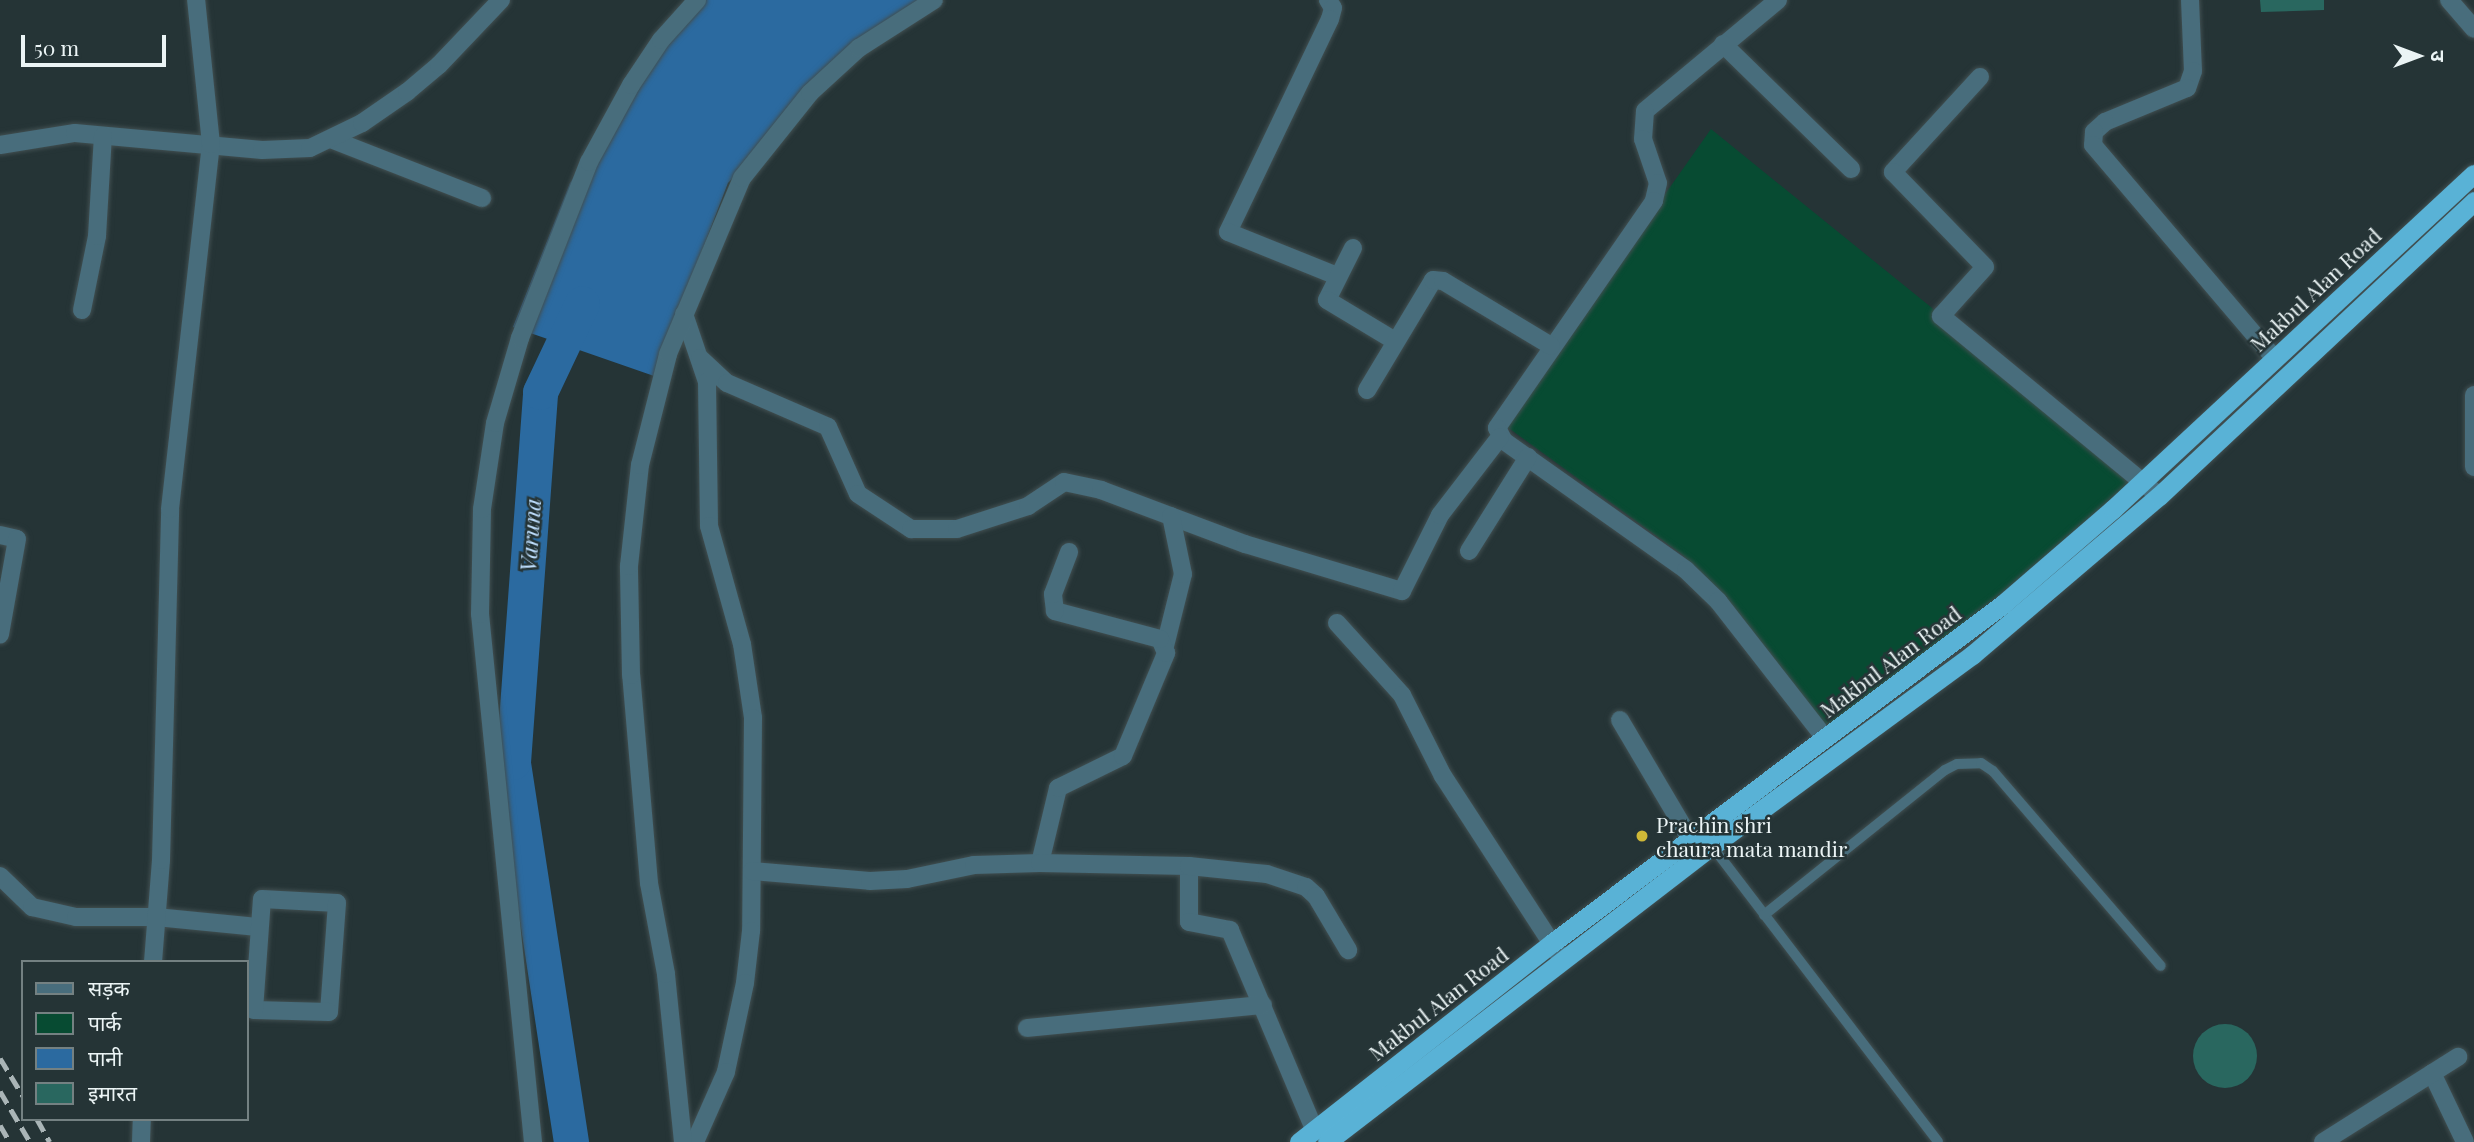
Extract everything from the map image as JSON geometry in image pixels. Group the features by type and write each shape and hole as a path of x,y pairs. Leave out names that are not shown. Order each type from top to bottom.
{"highway":[{"name":"Makbul Alan Road","path":"1313,1138 1564,962 1825,738 2003,604 2474,174"},
{"name":"Makbul Alan Road","path":"1313,1138 1552,943 1701,847 1972,655 2159,496 2474,201"},
{"path":"1890,689 1903,706"}],"street":[{"path":"153,960 170,509 211,144 196,0"},
{"path":"0,145 75,133 289,151 333,140 384,109 439,65 501,0"},
{"path":"533,1142 480,614 482,509 495,423 520,338 589,162 631,85 662,40 697,0"},
{"path":"683,1142 666,974 649,883 631,675 629,566 640,465 668,354 720,222 741,178 770,137 859,48 934,0"},
{"path":"1328,0 1333,8 1331,19 1228,232 1337,276"},
{"path":"700,358 727,383 828,426 858,494 911,529 957,529 1028,506 1064,482 1101,490 1245,544 1402,591 1440,515 1500,437 1498,423 1658,191 1643,139 1645,111 1778,0"},
{"path":"2190,0 2193,71 2187,88 2105,122 2094,132 2093,145 2273,358"},
{"path":"2449,0 2474,29"},
{"path":"1723,44 1851,169"},
{"path":"1980,77 1894,172 1985,267 1941,316 2143,479 2159,496"},
{"path":"82,310 97,236 103,136"},
{"path":"333,140 482,198"},
{"path":"1353,248 1326,296 1329,304 1395,341"},
{"path":"1367,390 1427,283 1437,279 1551,346"},
{"path":"684,314 700,358 709,410 709,526 751,685 751,931 738,1026 715,1105 695,1142"},
{"path":"2474,395 2474,467"},
{"path":"1500,437 1686,569 1718,601 1825,738"},
{"path":"1469,551 1528,457"},
{"path":"1040,863 1058,789 1123,756 1164,659 1183,575 1171,516"},
{"path":"0,535 17,539 0,634"},
{"path":"1069,552 1053,594 1055,611 1153,636 1165,646"},
{"path":"1337,623 1402,695 1456,798 1564,962"},
{"path":"1620,720 1701,847"},
{"path":"752,871 890,881 974,865 1040,863 1189,866 1267,874 1306,887 1329,914 1348,950"},
{"path":"1189,866 1189,922 1230,930 1263,1004 1313,1138"},
{"path":"0,876 32,907 76,917 156,917 258,927"},
{"path":"262,899 337,903 328,1012 254,1010 258,927 262,899"},
{"path":"1027,1028 1263,1004"},
{"path":"2323,1142 2458,1057"},
{"path":"2432,1073 2465,1142"},
{"path":"141,1142 142,1121"}],"lane":[{"path":"1764,915 1945,770 1957,764 1981,763 1993,771 2161,966"},
{"path":"1701,847 1764,915 1938,1142"}],"green space":[{"path":"1711,129 2153,487 1828,732 1684,556 1503,424"}],"water":[{"path":"692,0 931,0 884,24 728,183 654,376 513,327 570,183"}],"building":[{"path":"2260,0 2324,0 2324,10 2261,12"},
{"path":"2225,1024 2243,1030 2251,1038 2257,1056 2251,1074 2243,1082 2225,1088 2207,1082 2199,1074 2193,1056 2199,1038 2207,1030"}],"waterway":[{"name":"Varuna","path":"571,1142 513,762 540,392 582,303"}],"railway":[{"path":"0,1058 21,1093"},
{"path":"0,1091 30,1142"},
{"path":"38,1121 50,1142"},
{"path":"0,1125 10,1142"}],"place":[{"name":"Prachin shri chaura mata mandir","path":"1642,836"}]}
